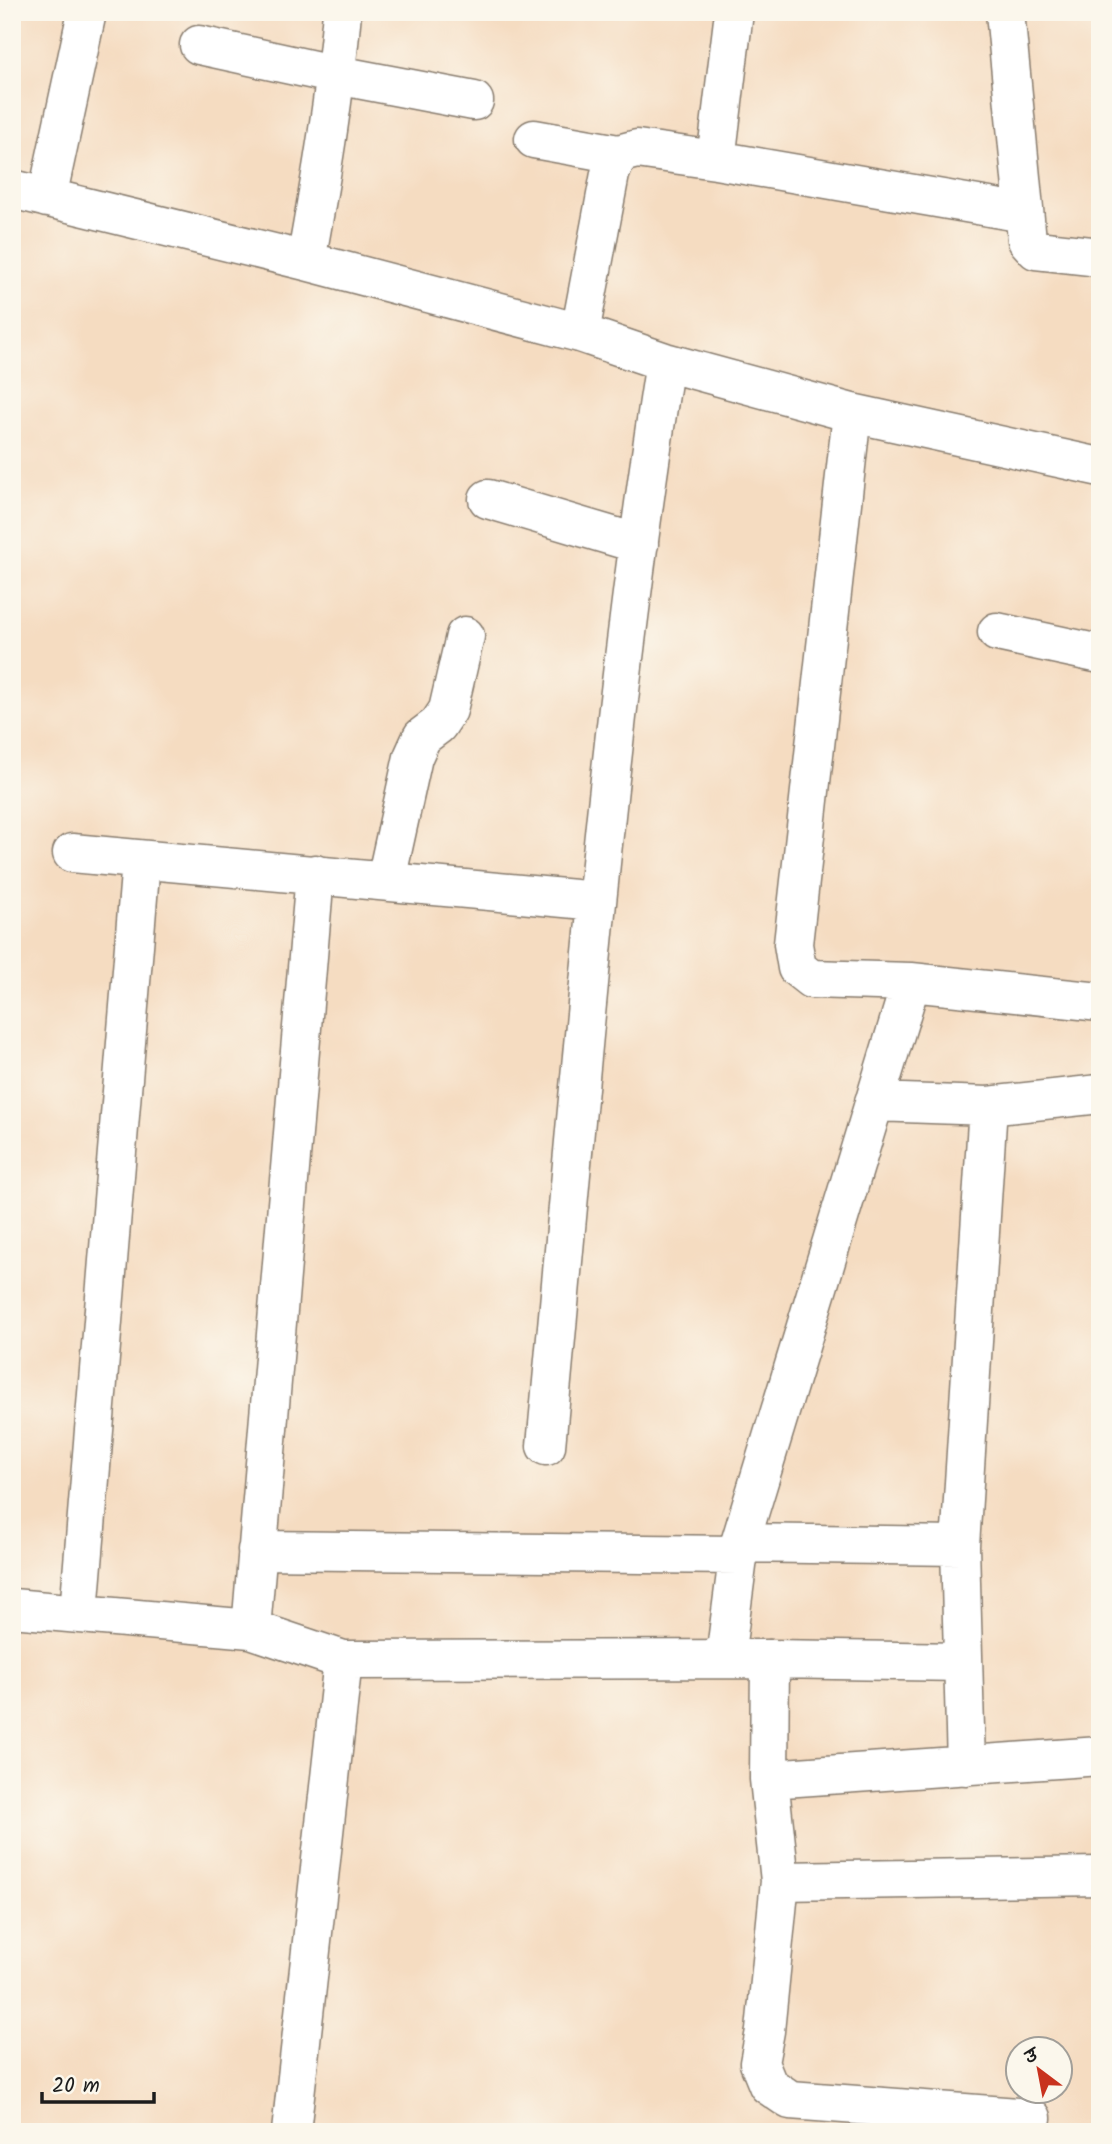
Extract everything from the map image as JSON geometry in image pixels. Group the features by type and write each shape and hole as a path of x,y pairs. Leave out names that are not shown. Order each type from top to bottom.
{"street":[{"path":"88,12 30,193 306,261 580,333 665,362 852,413 1100,467"},
{"path":"306,261 337,75 342,12"},
{"path":"716,160 734,12"},
{"path":"1005,12 1027,240 1036,250 1100,257"},
{"path":"199,45 474,101"},
{"path":"534,139 618,154 637,149 716,160 1024,213"},
{"path":"580,333 610,174 618,154"},
{"path":"546,1446 597,901 639,544 665,362"},
{"path":"852,413 793,944 797,968 811,979 911,982 1100,1002"},
{"path":"488,499 639,544"},
{"path":"997,632 1100,654"},
{"path":"387,880 413,757 422,737 438,725 448,710 466,636"},
{"path":"72,853 597,901"},
{"path":"79,1612 141,861"},
{"path":"251,1629 315,874"},
{"path":"725,1658 739,1549 911,982"},
{"path":"874,1102 988,1107 1100,1094"},
{"path":"966,1766 960,1546 988,1107"},
{"path":"257,1550 960,1546"},
{"path":"12,1608 251,1629 343,1660 725,1658 963,1662"},
{"path":"770,1659 769,1779 780,1881 765,2031 759,2063 768,2085 790,2100 885,2120 1032,2118"},
{"path":"291,2132 343,1660"},
{"path":"769,1779 1100,1756"},
{"path":"780,1881 1100,1876"}]}
